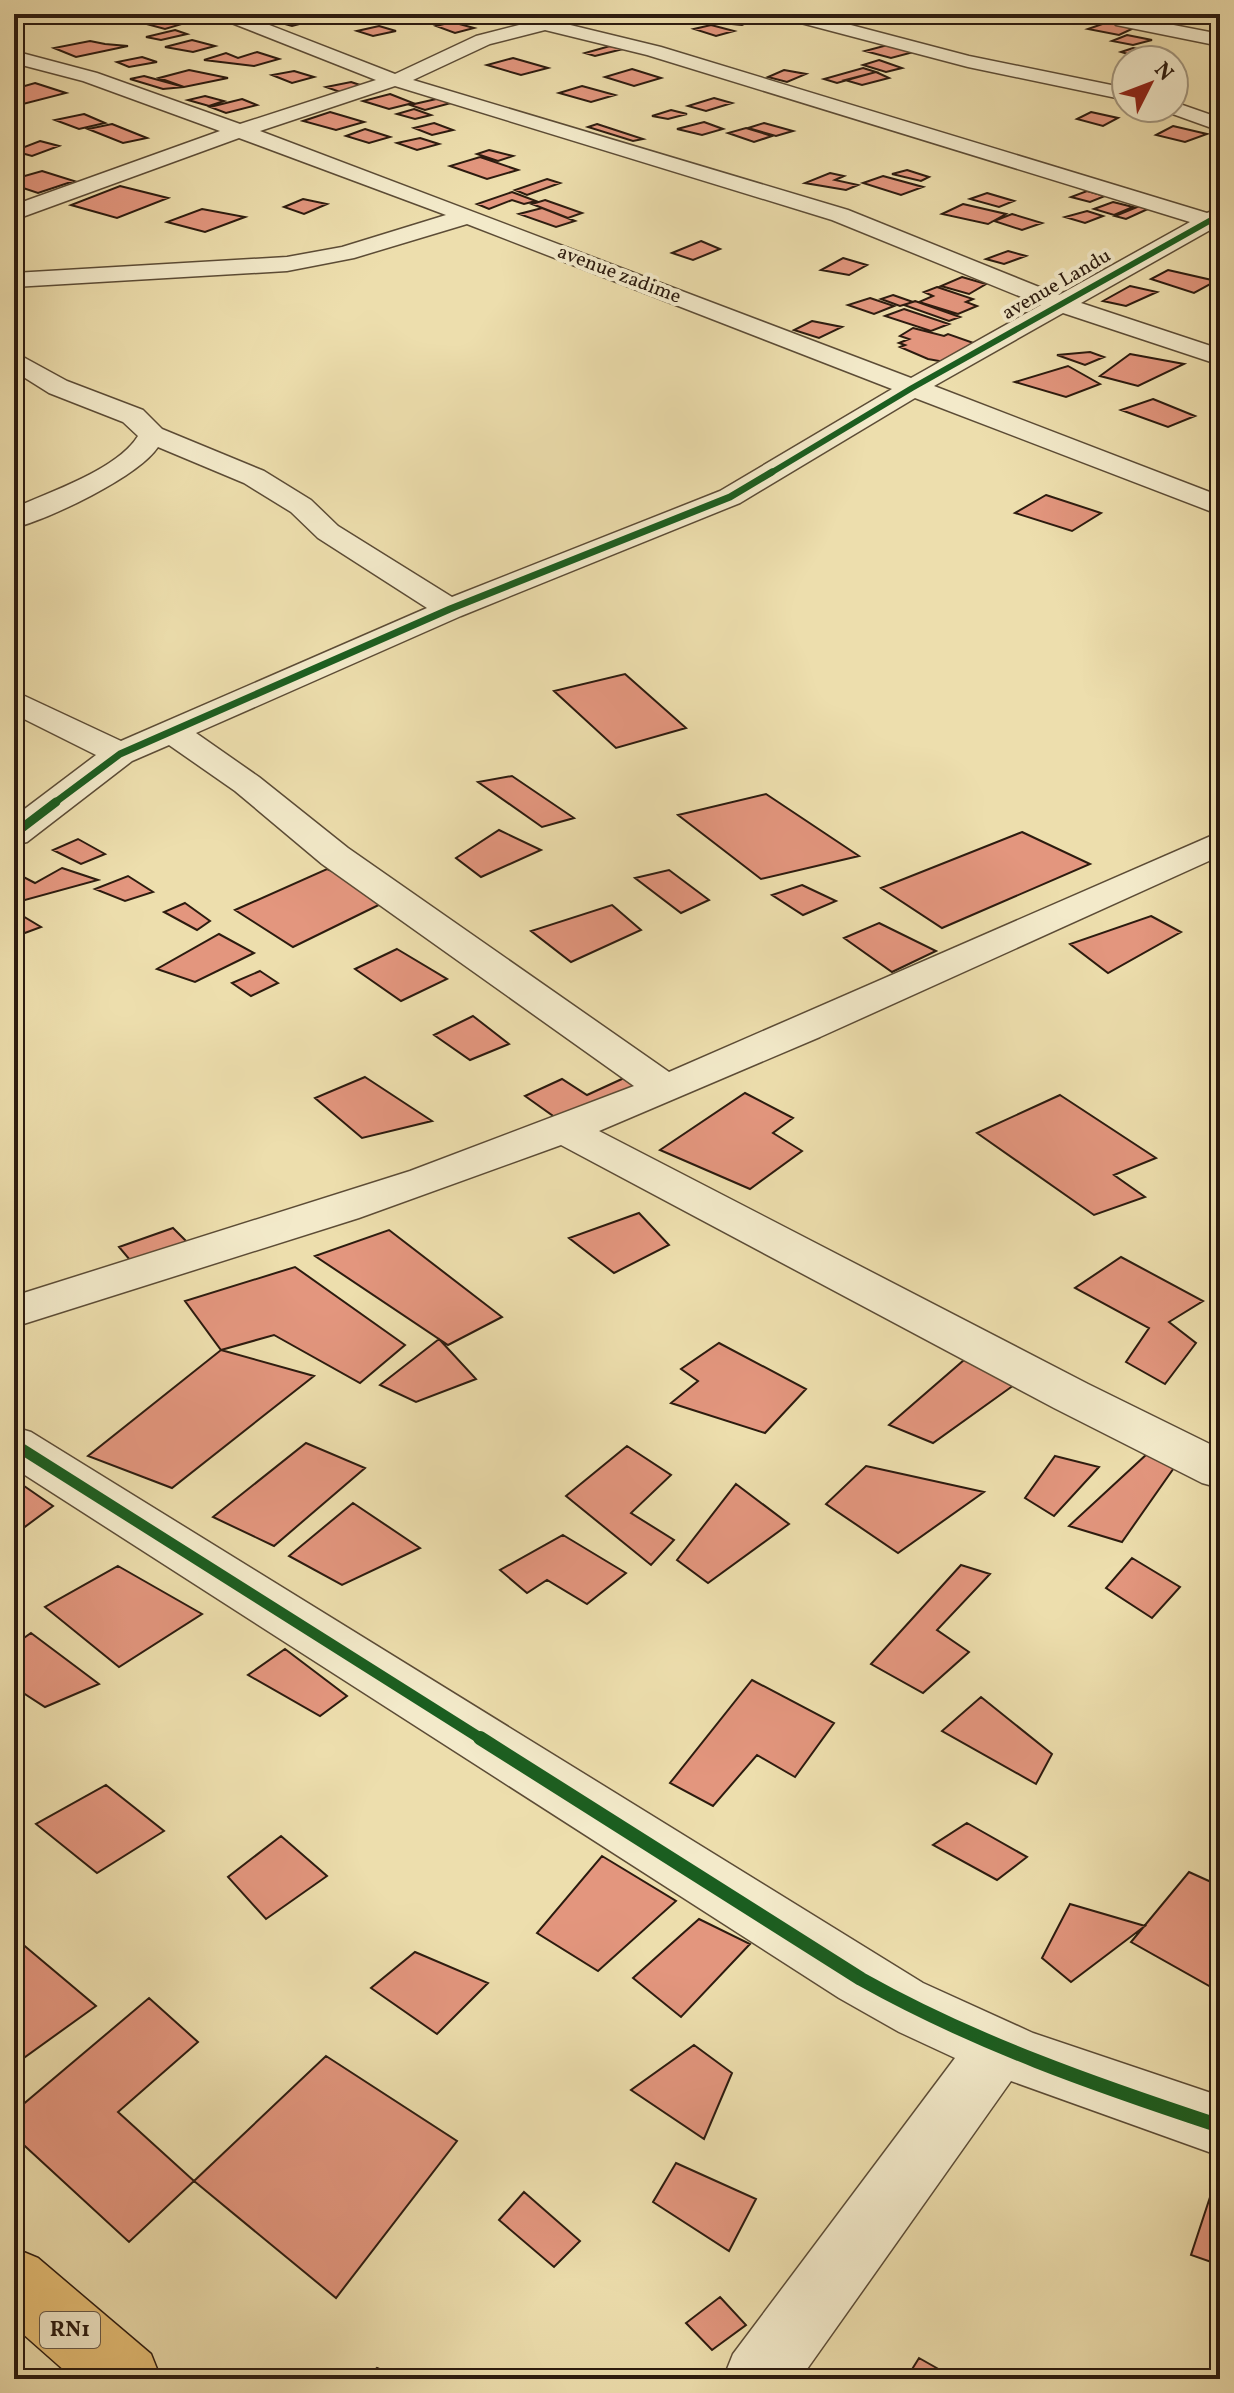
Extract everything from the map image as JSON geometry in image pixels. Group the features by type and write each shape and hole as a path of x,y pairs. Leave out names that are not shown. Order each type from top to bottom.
{"highway":[{"name":"RN1","path":"14,2281 126,2379"}],"street":[{"path":"225,14 394,80 840,215 1060,304 1220,357"},
{"path":"503,14 654,51 1217,220"},
{"path":"788,14 968,61 1110,91"},
{"path":"1122,21 1220,40"},
{"path":"14,213 239,131 394,80 483,40 542,25"},
{"name":"avenue zadime","path":"14,57 90,77 468,216 1220,506"},
{"path":"1190,114 1220,125"},
{"path":"14,280 287,264 346,253 468,216"},
{"name":"avenue Landu","path":"14,834 120,754 450,609 730,497 912,388 1217,220"},
{"path":"14,360 58,387 133,416 152,435 218,460 283,495 328,532 450,609"},
{"path":"14,519 95,482 138,457 152,435"},
{"path":"14,701 120,754"},
{"path":"171,731 247,784 335,856 665,1089"},
{"path":"14,1312 280,1230 563,1129 665,1089 1220,843"},
{"path":"563,1129 1071,1396 1220,1470"},
{"path":"14,1444 861,1979 939,2022 999,2048 1073,2078 1220,2126"},
{"path":"758,2379 999,2048"}],"building":[{"path":"306,15 319,19 292,26 278,22"},
{"path":"161,16 182,24 165,29 139,22"},
{"path":"736,16 755,19 742,25 722,23"},
{"path":"452,22 474,28 455,33 436,26"},
{"path":"1108,22 1134,28 1119,35 1088,29"},
{"path":"711,25 734,31 716,36 694,29"},
{"path":"379,26 396,31 373,36 357,31"},
{"path":"175,30 187,34 161,40 146,37"},
{"path":"1127,35 1152,40 1137,44 1112,41"},
{"path":"192,40 215,46 193,52 165,47"},
{"path":"90,41 128,46 76,57 54,48"},
{"path":"895,43 921,50 891,58 865,51"},
{"path":"610,46 623,49 595,56 585,53"},
{"path":"257,52 279,59 254,66 204,60 226,53 238,58"},
{"path":"142,57 157,62 129,67 117,62"},
{"path":"513,58 548,68 521,75 487,65"},
{"path":"879,60 902,68 886,72 863,65"},
{"path":"863,68 876,72 837,83 824,79"},
{"path":"632,69 661,78 634,86 605,77"},
{"path":"189,70 228,78 184,87 159,78"},
{"path":"784,70 806,74 787,82 768,77"},
{"path":"294,71 314,77 292,83 272,75"},
{"path":"876,72 889,78 862,85 845,80"},
{"path":"144,76 184,87 163,89 130,79"},
{"path":"351,82 363,86 340,92 326,87"},
{"path":"35,83 66,93 23,104 14,101 14,89"},
{"path":"582,86 615,95 591,102 559,93"},
{"path":"390,94 413,103 389,109 363,101"},
{"path":"205,96 224,101 209,106 188,100"},
{"path":"445,97 462,100 425,110 410,105"},
{"path":"714,98 732,103 706,111 688,106"},
{"path":"242,99 257,105 226,113 210,107"},
{"path":"414,109 431,115 415,119 397,114"},
{"path":"671,110 687,114 668,119 652,116"},
{"path":"330,112 364,122 336,130 303,121"},
{"path":"1091,112 1110,116 1110,122 1103,126 1077,119"},
{"path":"84,114 105,123 79,129 55,120"},
{"path":"704,122 723,129 702,135 677,129"},
{"path":"434,123 453,130 432,135 414,128"},
{"path":"764,123 793,131 776,136 748,128"},
{"path":"112,124 147,138 123,143 88,129"},
{"path":"597,124 643,139 633,141 588,127"},
{"path":"1173,126 1207,134 1185,142 1156,135"},
{"path":"746,128 772,136 754,142 728,133"},
{"path":"365,129 390,137 369,143 346,136"},
{"path":"420,138 439,144 417,150 397,143"},
{"path":"40,141 59,146 32,156 14,151"},
{"path":"489,150 513,156 498,161 477,154"},
{"path":"480,157 518,170 487,179 450,166"},
{"path":"907,170 929,177 921,181 892,174"},
{"path":"42,171 74,181 38,193 14,185 14,179"},
{"path":"830,173 844,176 835,180 858,185 846,190 805,183"},
{"path":"883,176 923,187 901,195 863,183"},
{"path":"547,179 560,183 527,195 515,190"},
{"path":"120,186 168,198 117,218 71,205"},
{"path":"1087,191 1105,196 1090,202 1071,197"},
{"path":"512,192 536,201 524,204 512,200 489,209 477,204"},
{"path":"987,193 1014,201 999,207 970,199"},
{"path":"303,199 327,204 304,214 284,207"},
{"path":"545,200 582,213 568,218 532,204"},
{"path":"1113,202 1133,207 1114,215 1094,209"},
{"path":"963,204 1006,214 988,224 942,214"},
{"path":"1142,205 1150,208 1126,219 1115,216"},
{"path":"542,208 575,221 556,227 519,214"},
{"path":"202,209 245,217 205,232 167,222"},
{"path":"1087,211 1103,216 1085,223 1065,217"},
{"path":"1012,214 1042,223 1022,230 994,221"},
{"path":"701,241 720,249 693,260 672,253"},
{"path":"1008,251 1026,256 1004,264 986,259"},
{"path":"843,258 867,265 849,275 821,270"},
{"path":"1168,270 1216,281 1194,293 1151,279"},
{"path":"962,277 986,284 969,294 941,286"},
{"path":"1130,286 1157,292 1126,306 1103,301"},
{"path":"937,287 973,299 966,302 977,306 958,314 919,302 933,296 924,292"},
{"path":"893,295 913,302 900,306 881,299"},
{"path":"870,298 894,306 874,314 848,305"},
{"path":"915,301 960,317 949,321 904,305"},
{"path":"904,309 949,324 931,331 885,316"},
{"path":"812,321 842,327 819,338 794,330"},
{"path":"913,328 944,336 948,334 982,346 950,363 928,359 900,347 905,345 899,343 909,339 900,336"},
{"path":"1090,352 1104,357 1085,365 1057,355"},
{"path":"1130,354 1184,364 1138,386 1100,376"},
{"path":"1068,366 1100,384 1066,397 1015,382"},
{"path":"1153,399 1195,416 1168,427 1121,410"},
{"path":"1046,495 1101,513 1072,531 1015,513"},
{"path":"625,674 686,728 616,748 554,691"},
{"path":"512,776 574,818 542,827 478,782"},
{"path":"766,794 859,856 761,879 678,815"},
{"path":"499,830 541,850 481,877 456,858"},
{"path":"1022,832 1090,864 942,928 881,888"},
{"path":"78,839 105,854 81,864 53,850"},
{"path":"62,868 98,880 14,903 14,876 18,874 35,883"},
{"path":"327,869 395,897 293,947 235,910"},
{"path":"669,870 709,900 681,913 635,878"},
{"path":"128,876 153,892 125,901 95,889"},
{"path":"802,885 836,901 803,915 772,895"},
{"path":"185,903 210,921 197,930 164,912"},
{"path":"612,905 641,930 571,962 531,931"},
{"path":"16,912 41,927 14,937"},
{"path":"1151,916 1181,932 1108,973 1070,944"},
{"path":"879,923 936,951 892,972 844,938"},
{"path":"219,934 254,953 195,982 157,969"},
{"path":"397,949 447,979 401,1001 355,969"},
{"path":"260,971 278,983 251,996 232,983"},
{"path":"473,1016 509,1044 470,1060 434,1035"},
{"path":"635,1073 657,1088 566,1125 525,1096 562,1079 587,1095"},
{"path":"365,1077 432,1121 362,1138 315,1098"},
{"path":"745,1093 793,1118 773,1133 802,1151 750,1189 660,1150"},
{"path":"1060,1095 1156,1158 1114,1175 1145,1197 1094,1215 977,1133"},
{"path":"639,1213 669,1245 614,1273 569,1238"},
{"path":"173,1228 189,1244 135,1266 119,1247"},
{"path":"389,1230 502,1317 448,1345 315,1256"},
{"path":"1121,1257 1203,1301 1169,1322 1196,1343 1165,1384 1126,1362 1149,1328 1075,1288"},
{"path":"295,1267 405,1345 360,1383 274,1335 221,1350 185,1301"},
{"path":"439,1339 476,1379 416,1402 380,1385"},
{"path":"719,1343 806,1389 765,1433 671,1403 698,1381 681,1369"},
{"path":"221,1350 314,1376 172,1488 88,1456"},
{"path":"964,1360 1014,1385 933,1443 889,1425"},
{"path":"306,1443 365,1468 274,1546 213,1517"},
{"path":"627,1446 671,1475 631,1513 674,1540 651,1565 566,1496"},
{"path":"1147,1454 1176,1465 1122,1542 1069,1526"},
{"path":"1055,1456 1099,1467 1054,1516 1025,1498"},
{"path":"866,1466 984,1492 898,1553 826,1504"},
{"path":"14,1479 53,1506 14,1535"},
{"path":"736,1484 789,1524 708,1583 677,1560"},
{"path":"353,1503 420,1548 342,1585 289,1556"},
{"path":"563,1535 626,1573 587,1604 547,1580 527,1593 500,1570"},
{"path":"1132,1558 1180,1587 1152,1618 1106,1588"},
{"path":"961,1565 990,1574 937,1630 969,1652 923,1693 871,1664"},
{"path":"118,1566 202,1614 119,1667 45,1607"},
{"path":"31,1633 99,1684 45,1707 14,1687 14,1645"},
{"path":"285,1649 347,1696 320,1716 248,1675"},
{"path":"752,1680 834,1723 795,1777 757,1755 713,1806 670,1783"},
{"path":"981,1697 1052,1754 1036,1784 942,1731"},
{"path":"106,1785 164,1831 97,1873 36,1824"},
{"path":"967,1823 1027,1857 997,1880 933,1845"},
{"path":"281,1836 327,1876 266,1919 228,1877"},
{"path":"602,1856 676,1901 598,1971 537,1933"},
{"path":"1189,1872 1220,1886 1220,1992 1131,1942"},
{"path":"1070,1904 1145,1926 1071,1982 1042,1958"},
{"path":"699,1919 750,1944 681,2017 633,1978"},
{"path":"14,1937 96,2006 14,2065"},
{"path":"415,1952 488,1983 437,2034 371,1988"},
{"path":"149,1998 198,2042 118,2112 194,2181 129,2242 14,2136 14,2112"},
{"path":"694,2045 732,2073 704,2139 631,2090"},
{"path":"326,2056 457,2141 336,2298 194,2181"},
{"path":"676,2163 756,2199 729,2251 653,2202"},
{"path":"1214,2185 1220,2187 1220,2265 1191,2255"},
{"path":"524,2192 580,2241 554,2267 499,2220"},
{"path":"720,2297 746,2325 712,2350 686,2323"},
{"path":"919,2358 956,2379 906,2379"},
{"path":"377,2368 402,2379 364,2379"}],"cycle path":[{"path":"14,834 120,754 450,609 730,497 912,388 1220,215"},
{"path":"14,1444 901,2002 1011,2052 1080,2079 1220,2126"}]}
